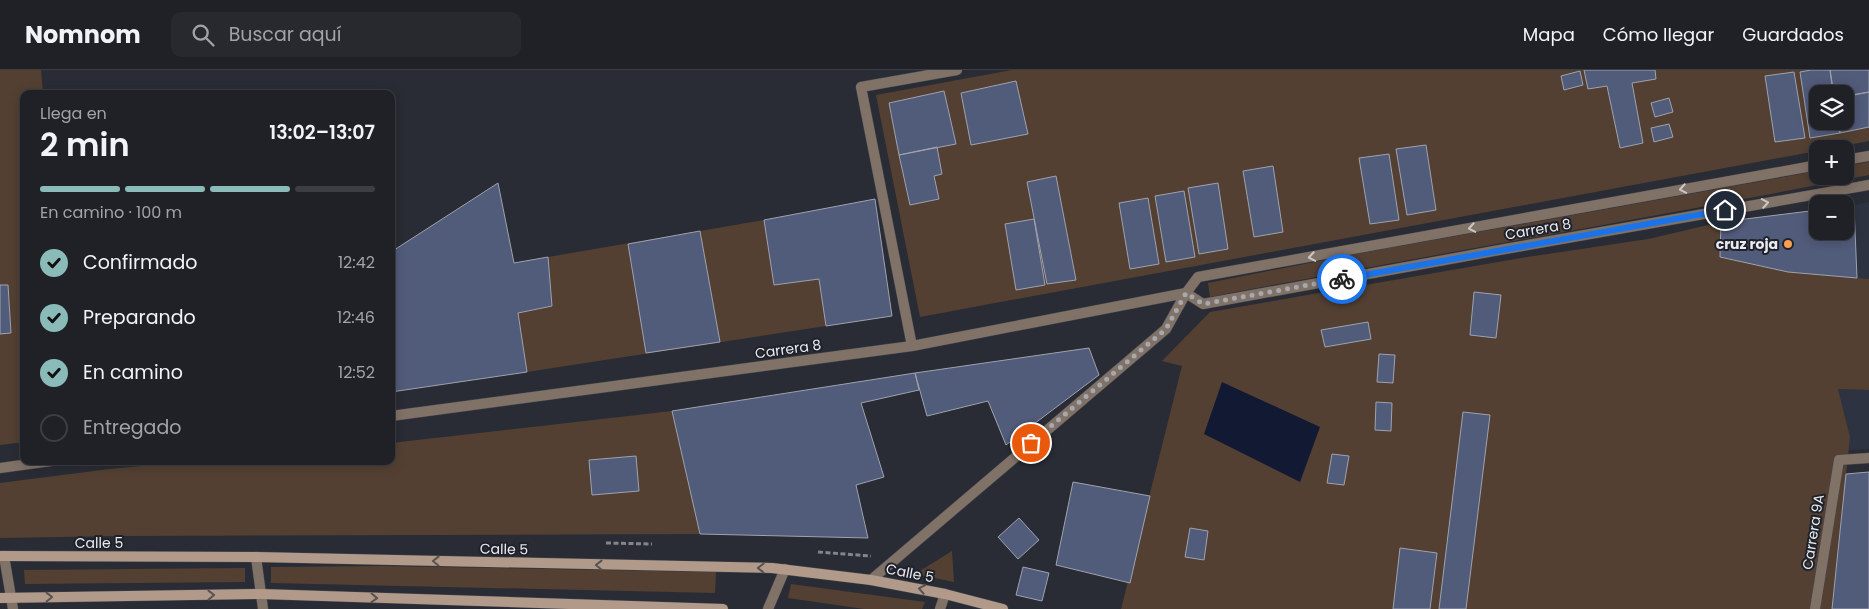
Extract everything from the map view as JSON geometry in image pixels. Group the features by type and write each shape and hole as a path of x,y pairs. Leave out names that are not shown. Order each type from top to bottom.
{"main road":[{"name":"Calle 5","path":"2,556 256,557 785,569 871,580 945,594 1003,609"},
{"path":"5,598 261,594 723,609"}],"street":[{"path":"912,346 861,87 956,70"},
{"path":"1854,158 1869,156"},
{"name":"Carrera 8","path":"395,415 912,346 1186,293 1198,277 1809,167"},
{"name":"Carrera 8","path":"1186,293 1203,304 1869,185"},
{"path":"871,580 1166,329 1186,293"},
{"name":"Carrera 9A","path":"1815,609 1839,460 1869,458"},
{"path":"0,468 22,465"},
{"path":"2,556 5,598 13,609"},
{"path":"256,557 263,609"},
{"path":"768,609 785,569"},
{"path":"940,609 945,594"}],"shaded area":[{"path":"0,70 41,70 43,90 20,90 20,442 0,445"},
{"path":"1012,70 1869,70 1869,141 1854,144 1854,140 1809,140 1809,152 920,317 876,95"},
{"path":"1869,162 1869,175 1854,178 1854,164"},
{"path":"1809,172 1809,185 1816,185 1210,297 1208,283 1355,254"},
{"path":"1869,202 1869,279 1857,278 1854,205"},
{"path":"764,220 774,285 819,279 826,326 527,372 518,313 552,306 548,257"},
{"path":"1721,222 1720,257 1742,260 1788,272 1869,279 1869,390 1838,389 1850,437 1832,609 1121,609 1182,366 1162,361 1210,312 1521,258 1648,239"},
{"path":"1838,389 1869,390 1869,449 1849,450 1850,437"},
{"path":"672,411 700,534 0,538 0,483 152,465 395,465 395,443"},
{"path":"952,551 954,582 915,574"},
{"path":"382,566 716,572 715,593 271,583 271,567"},
{"path":"245,568 245,582 25,584 24,570"},
{"path":"791,584 925,602 922,609 864,609 788,598"}],"water":[{"path":"1222,382 1320,427 1300,482 1204,434"}],"building":[{"path":"1584,70 1655,70 1656,79 1632,83 1643,143 1620,148 1607,86 1588,89"},
{"path":"1830,70 1832,85 1809,85 1809,130 1840,130 1840,133 1810,138 1800,72"},
{"path":"1830,70 1869,70 1869,92 1854,94 1854,85 1832,85"},
{"path":"1580,71 1583,85 1564,90 1561,76"},
{"path":"1794,72 1805,138 1775,142 1765,76"},
{"path":"1016,81 1028,134 971,145 961,93"},
{"path":"944,91 956,144 899,155 889,103"},
{"path":"1869,92 1869,127 1840,133 1840,130 1854,130 1854,95"},
{"path":"1669,98 1673,112 1655,117 1651,103"},
{"path":"1669,124 1673,137 1654,142 1651,128"},
{"path":"1426,145 1436,210 1407,215 1396,149"},
{"path":"937,147 942,174 934,176 939,199 910,205 899,155"},
{"path":"1389,154 1399,220 1370,224 1359,158"},
{"path":"1273,166 1283,232 1254,237 1243,171"},
{"path":"1056,176 1076,280 1047,284 1027,182"},
{"path":"498,183 514,263 548,257 552,306 518,313 527,372 395,391 395,249"},
{"path":"1218,183 1228,249 1199,254 1188,188"},
{"path":"1184,191 1195,257 1166,262 1155,196"},
{"path":"1148,198 1159,264 1130,269 1119,203"},
{"path":"875,199 892,316 826,326 819,279 774,285 764,220"},
{"name":"cruz roja","path":"1854,206 1857,278 1788,272 1720,257 1721,222 1809,211 1809,240 1854,240"},
{"path":"1034,219 1045,285 1016,290 1005,224"},
{"path":"700,231 720,342 646,353 628,244"},
{"path":"0,285 8,285 11,333 0,334"},
{"path":"1474,292 1501,295 1496,338 1470,335"},
{"path":"1368,322 1371,339 1325,347 1321,330"},
{"path":"1089,348 1099,375 1006,445 988,401 927,416 915,373"},
{"path":"1379,354 1395,355 1393,383 1377,382"},
{"path":"915,373 919,390 861,403 884,477 856,485 868,538 700,534 672,411"},
{"path":"1376,402 1392,403 1391,431 1375,430"},
{"path":"1463,412 1490,415 1466,609 1439,609"},
{"path":"1332,454 1349,456 1344,485 1327,483"},
{"path":"636,456 639,491 592,495 589,460"},
{"path":"1869,472 1869,609 1832,609 1846,474"},
{"path":"1073,482 1150,496 1130,583 1056,565"},
{"path":"1019,518 1039,540 1018,559 998,537"},
{"path":"1190,528 1208,531 1204,560 1185,557"},
{"path":"1400,548 1437,553 1430,609 1393,609"},
{"path":"1023,567 1049,573 1042,601 1016,595"}],"way so far":[{"path":"1031,443 1166,329 1186,293 1203,304 1342,279"}],"place":[{"name":"cruz roja","path":"1788,244"}],"route":[{"path":"1342,279 1725,210"}]}
